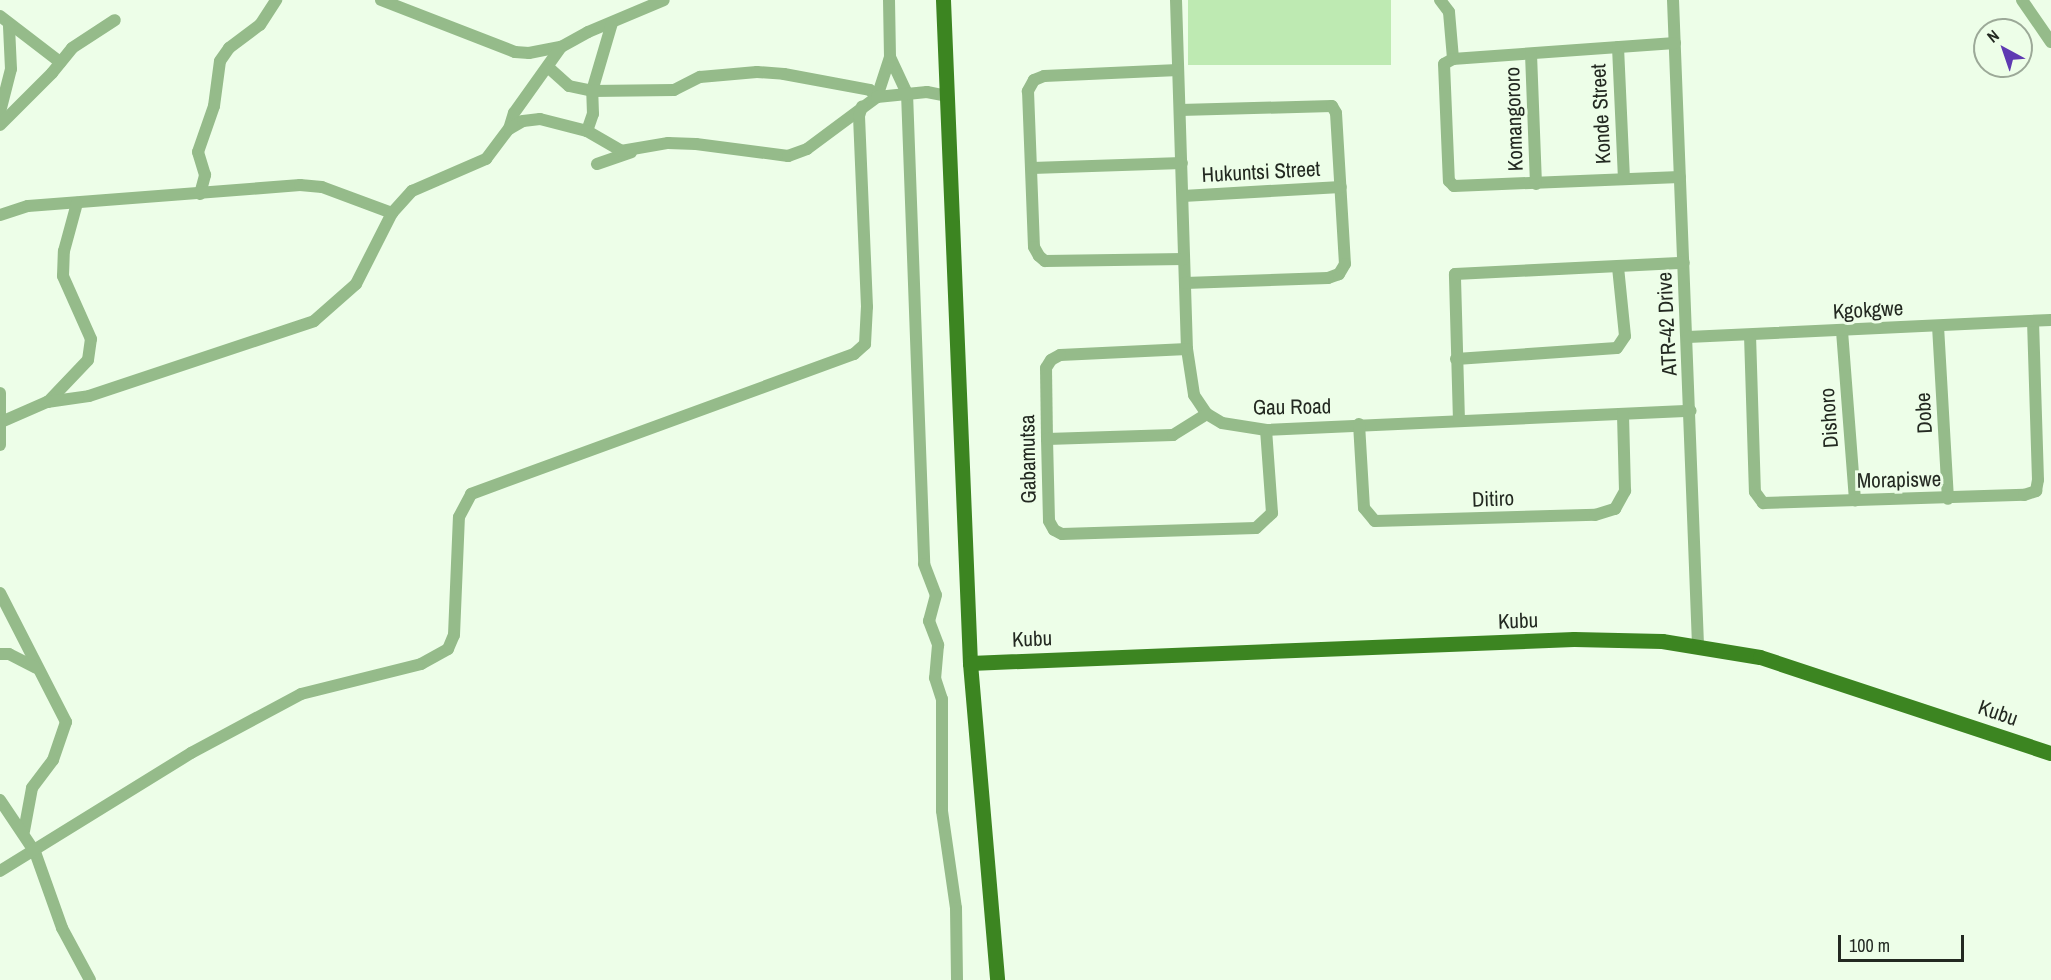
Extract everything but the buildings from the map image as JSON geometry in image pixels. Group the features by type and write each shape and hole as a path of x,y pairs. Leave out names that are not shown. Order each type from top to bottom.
{"main road":[{"path":"943,0 970,663 998,980"},
{"name":"Kubu","path":"970,663 1574,639 1698,646 1760,657 2051,753"},
{"path":"972,693 982,673 1001,662"}],"street":[{"path":"200,194 205,175 198,152 214,106 220,61 230,48 260,25 276,0"},
{"path":"381,0 515,52 561,47 664,0"},
{"path":"877,97 890,57 889,0"},
{"path":"1047,439 1173,435 1207,414 1194,395 1187,349 1184,196 1176,0"},
{"path":"1440,0 1449,12 1453,59"},
{"name":"ATR-42 Drive","path":"1673,0 1691,411 1698,646"},
{"path":"2022,0 2051,42"},
{"path":"0,16 9,26 60,63"},
{"path":"0,125 72,48 115,20"},
{"path":"587,131 593,114 592,92 612,23"},
{"path":"0,112 11,69 9,26"},
{"path":"1675,43 1453,59 1444,64 1449,181 1460,188 1680,177"},
{"path":"1,422 47,402 89,396 315,321 356,284 392,213 412,191 486,159 509,129 518,106 549,68 561,47"},
{"name":"Konde Street","path":"1618,47 1624,178"},
{"name":"Komangororo","path":"1531,54 1536,184"},
{"path":"890,57 907,93 924,564 936,595 929,621 938,645 935,678 942,699 942,811 956,908 957,980"},
{"path":"549,68 569,86 592,92 674,90 700,77 757,72 861,88 877,97"},
{"path":"1178,70 1044,76 1034,80 1028,91 1034,247 1045,261 1184,259"},
{"path":"597,164 631,152 677,143 788,156 807,149 877,97 907,93 947,96"},
{"path":"0,870 35,852 191,753 301,694 421,664 448,649 454,635 459,517 471,494 854,354 865,344 867,307 859,116 862,106"},
{"path":"1180,110 1332,106 1336,112 1345,264 1339,274 1185,283"},
{"path":"509,129 540,119 587,131 621,151 631,152"},
{"path":"1032,168 1182,163"},
{"path":"0,215 28,206 200,194 300,184 322,187 392,213"},
{"name":"Hukuntsi Street","path":"1184,196 1341,187"},
{"path":"47,402 88,360 91,339 63,276 64,251 77,203"},
{"path":"1459,421 1455,274 1684,263"},
{"path":"1456,359 1617,348 1625,336 1618,267"},
{"name":"Kgokgwe","path":"1688,337 2051,320"},
{"name":"Morapiswe","path":"1750,335 1756,496 1769,505 1948,499 2024,495 2036,491 2038,480 2033,321"},
{"name":"Dobe","path":"1938,326 1948,499"},
{"name":"Dishoro","path":"1842,331 1855,501"},
{"name":"Gabamutsa","path":"1187,349 1060,355 1051,360 1046,368 1048,521 1062,534 1256,528 1272,513 1266,430"},
{"path":"0,393 0,445"},
{"name":"Gau Road","path":"1207,414 1222,423 1266,430 1359,424 1691,411"},
{"name":"Ditiro","path":"1359,424 1364,508 1375,521 1595,515 1615,509 1625,491 1623,414"},
{"path":"0,593 36,668 66,722 66,731 53,760 32,788 24,831"},
{"path":"0,654 9,654 36,668"},
{"path":"0,800 24,831 35,852 62,928 90,980"}],"green space":[{"path":"1188,0 1391,0 1391,65 1188,65"}]}
